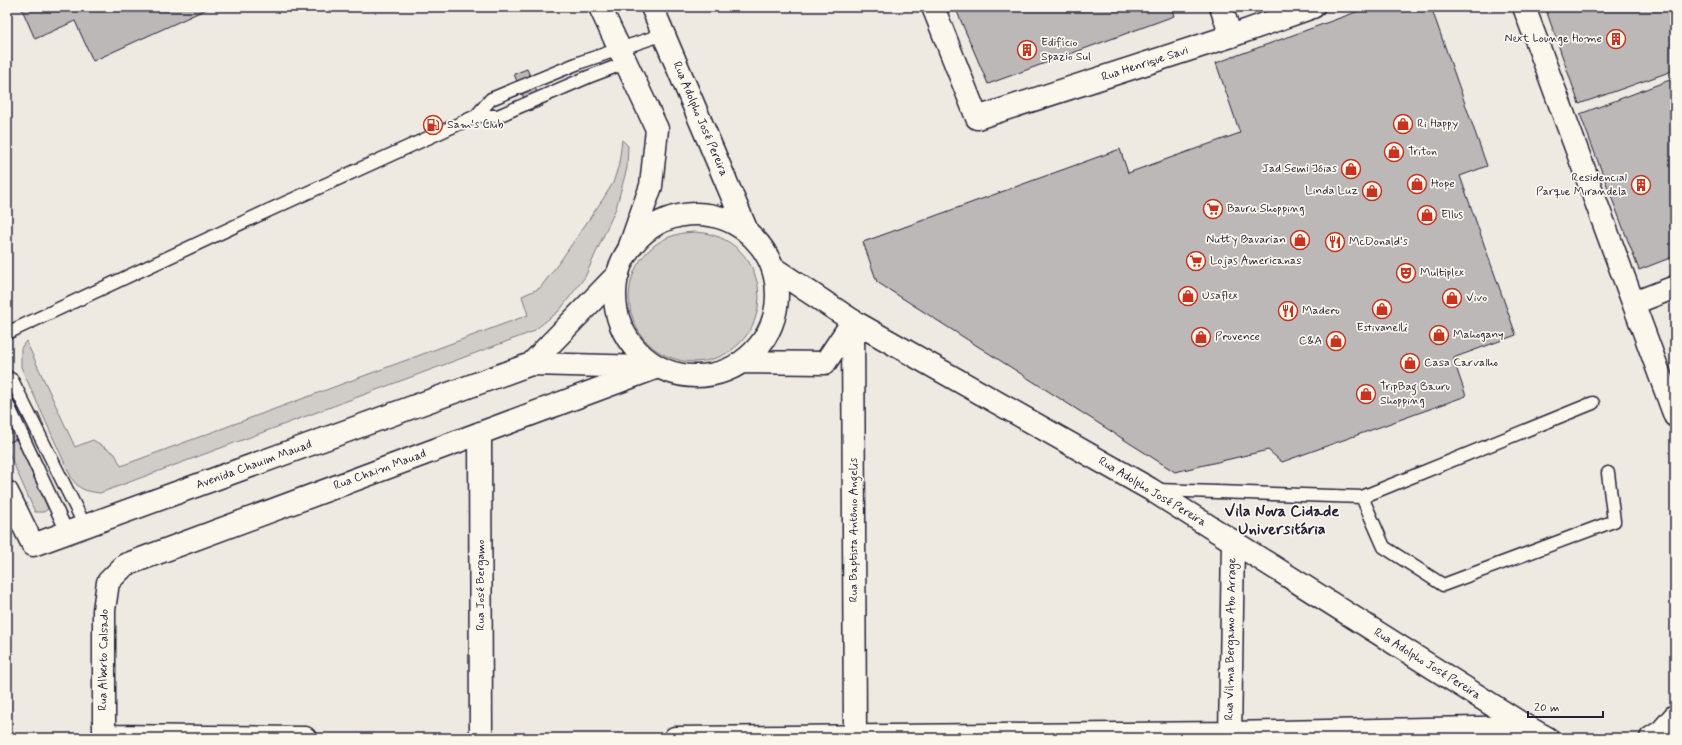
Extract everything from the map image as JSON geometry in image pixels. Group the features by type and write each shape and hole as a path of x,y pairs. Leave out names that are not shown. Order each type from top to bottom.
{"street":[{"path":"600,7 657,129 651,186 618,274 615,303 622,330 638,353 658,367 681,376 703,377 724,372 743,362 762,343 774,320 777,294 773,268 762,248 747,231 723,218 697,214 670,218 646,231 628,250"},
{"name":"Rua Adolpho José Pereira","path":"652,7 747,231"},
{"name":"Rua Henrique Savi","path":"933,7 977,118 1231,36 1313,7"},
{"path":"1221,7 1231,36"},
{"path":"1524,7 1675,416"},
{"name":"Rua Adolpho José Pereira","path":"773,268 853,322 1150,489 1527,727 1547,738"},
{"name":"Avenida Chauim Mauad","path":"531,364 618,274"},
{"path":"1634,303 1675,287"},
{"path":"743,362 825,363 853,322"},
{"name":"Rua Baptista Antônio Angelis","path":"853,322 855,737"},
{"name":"Avenida Chauim Mauad","path":"7,492 33,546 76,529 531,364 658,367"},
{"name":"Rua Chaim Mauad","path":"108,582 125,565 658,367"},
{"name":"Rua José Bergamo","path":"480,433 481,738"},
{"name":"Rua Vilma Bergamo Abo Arrage","path":"1230,735 1233,541"},
{"name":"Rua Alberto Calsado","path":"104,737 104,610 108,582"},
{"path":"1651,738 1662,731 1675,716"},
{"path":"675,738 1230,735 1527,727"},
{"path":"104,737 305,738"}],"lane":[{"path":"476,116 498,116 588,77 622,56 664,34"},
{"path":"7,333 263,213 476,116 491,99 581,62 622,56"},
{"path":"7,377 12,380 76,529"},
{"path":"7,403 76,529"},
{"path":"1150,489 1362,497 1593,403"},
{"path":"1362,497 1384,547 1443,585 1614,521 1608,473"}],"shaded area":[{"path":"622,140 628,146 627,168 616,208 585,277 559,311 532,332 100,493 83,489 77,485 71,477 21,367 21,348 26,341 75,447 93,440 115,454 121,466 528,315 522,296 540,288 603,199 613,183 619,164"},
{"path":"700,232 719,237 740,251 754,272 758,284 758,310 754,322 740,343 719,357 707,361 688,362 669,357 648,343 634,322 630,310 629,291 634,272 648,251 669,237 681,233"},
{"path":"7,418 48,509 44,512 35,512 7,449"}],"building":[{"path":"21,7 211,7 93,61 75,21 35,39"},
{"name":"Edifício Spazio Sul","path":"955,7 1171,7 1174,16 988,84"},
{"name":"Bauru Shopping","path":"1370,7 1431,7 1487,166 1460,176 1516,335 1453,358 1466,396 1282,462 1268,450 1175,472 877,282 863,242 1120,149 1128,173 1240,133 1216,63"},
{"name":"Next Lounge Home","path":"1545,7 1675,7 1675,70 1579,104"},
{"path":"527,69 543,106 529,111 514,74"},
{"name":"Residencial Parque Mirandela","path":"1675,78 1675,256 1639,270 1580,114"},
{"path":"38,412 44,426 8,443 7,426"}],"place":[{"name":"Next Lounge Home","path":"1616,39"},
{"name":"Edifício Spazio Sul","path":"1027,50"},
{"name":"Ri Happy","path":"1403,124"},
{"name":"Sam's Club","path":"433,125"},
{"name":"Triton","path":"1394,152"},
{"name":"Jad Semi Jóias","path":"1351,169"},
{"name":"Hope","path":"1417,184"},
{"name":"Residencial Parque Mirandela","path":"1641,185"},
{"name":"Linda Luz","path":"1372,191"},
{"name":"Bauru Shopping","path":"1213,209"},
{"name":"Ellus","path":"1427,215"},
{"name":"Nutty Bavarian","path":"1300,240"},
{"name":"McDonald's","path":"1335,242"},
{"name":"Lojas Americanas","path":"1196,261"},
{"name":"Multiplex","path":"1406,273"},
{"name":"Usaflex","path":"1188,296"},
{"name":"Vivo","path":"1452,298"},
{"name":"Estivanelli","path":"1382,309"},
{"name":"Madero","path":"1288,311"},
{"name":"Mahogany","path":"1439,335"},
{"name":"Provence","path":"1201,337"},
{"name":"C&A","path":"1336,341"},
{"name":"Casa Carvalho","path":"1410,363"},
{"name":"TripBag Bauru Shopping","path":"1366,394"}],"district":[{"name":"Vila Nova Cidade Universitária","path":"1282,520"}]}
